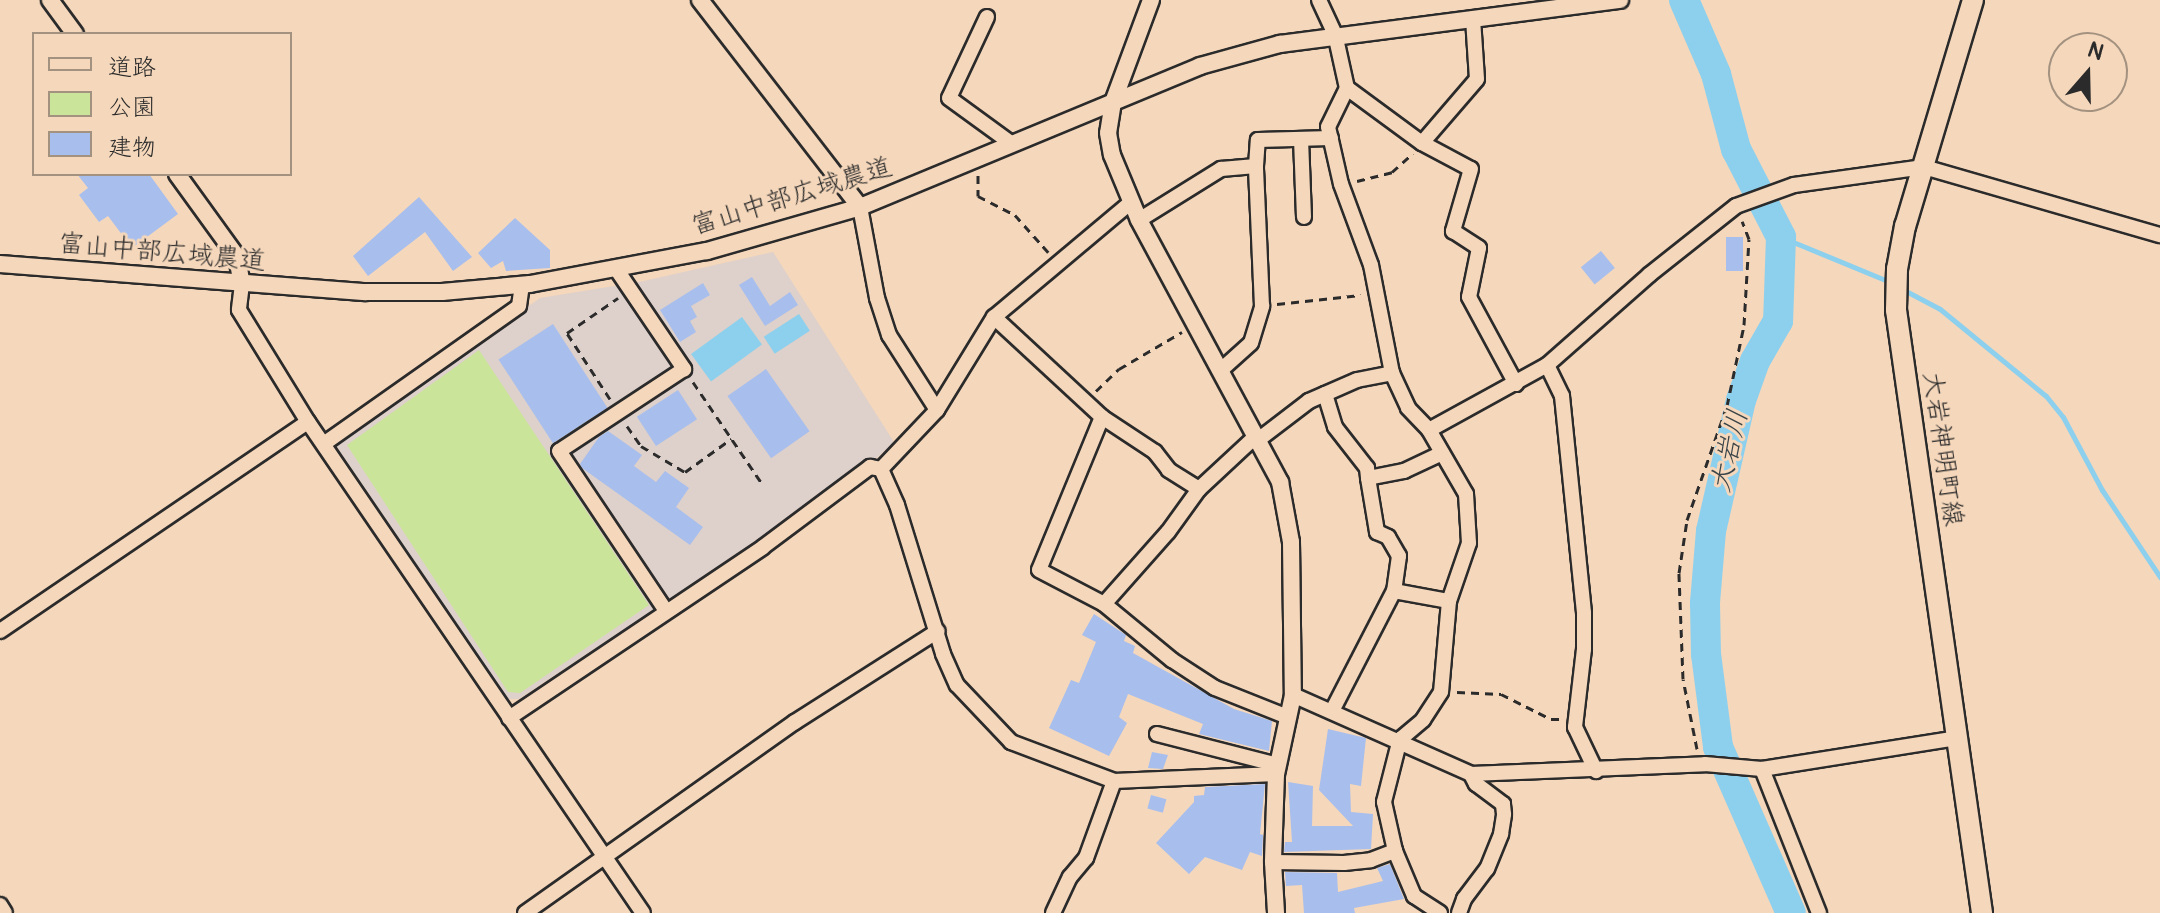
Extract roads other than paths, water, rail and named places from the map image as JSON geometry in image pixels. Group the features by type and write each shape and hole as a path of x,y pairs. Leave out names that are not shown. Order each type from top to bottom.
{"main road":[{"name":"大岩神明町線","path":"1973,0 1905,226 1897,269 1896,310 1982,913"}],"street":[{"path":"50,0 74,32"},
{"path":"700,0 860,207 877,298 889,335 937,410"},
{"path":"1151,0 1113,102 1108,133 1112,155 1130,203 1280,482 1291,542 1293,695 1277,769 1273,862 1276,913"},
{"path":"1319,0 1335,34 1347,88 1328,127 1341,184 1378,293 1392,373 1408,408 1429,430 1466,494 1469,543 1449,601 1441,692 1423,720 1400,739 1384,802 1395,851 1414,896 1440,913"},
{"name":"富山中部広域農道","path":"0,264 366,292 442,292 522,285 617,270 707,251 860,207 1200,66 1280,44 1335,34 1620,0"},
{"path":"987,17 949,98 1012,144"},
{"path":"1422,143 1477,79 1473,18"},
{"path":"1347,88 1422,143 1471,169 1453,231 1479,248 1469,297 1516,384"},
{"path":"1221,370 1251,343 1262,306 1256,166 1258,140 1331,138"},
{"path":"1301,139 1304,217"},
{"path":"1139,220 1221,169 1256,166"},
{"path":"1429,430 1547,365 1639,283 1736,206 1794,185 1924,167 2160,235"},
{"path":"178,176 237,257 242,284 239,310 308,422 643,913"},
{"path":"881,469 937,410 994,317 1130,203"},
{"path":"617,270 684,369 559,451 666,611"},
{"path":"325,443 519,306 522,285"},
{"path":"994,317 1102,417 1155,452 1169,470 1199,489"},
{"path":"1547,365 1562,396 1584,613 1584,649 1575,727 1596,771"},
{"path":"1104,604 1168,532 1199,489 1257,438 1309,401 1357,380 1392,373"},
{"path":"1325,394 1335,427 1367,468 1377,532 1388,537 1399,556 1394,591 1332,711"},
{"path":"1102,417 1039,570 1104,604 1172,660 1215,688 1288,717"},
{"path":"0,631 308,422"},
{"path":"1368,478 1404,471 1442,453"},
{"path":"509,718 763,547 870,467 881,469"},
{"path":"881,469 938,631 943,654 957,685 1011,742 1114,781 1277,769"},
{"path":"1394,591 1449,601"},
{"path":"525,913 795,722 938,631"},
{"path":"1293,695 1400,739 1471,774 1703,764 1762,769 1957,738"},
{"path":"1157,734 1277,769"},
{"path":"1762,769 1819,913"},
{"path":"1459,913 1464,899 1487,869 1501,834 1504,814 1503,804 1476,784 1471,774"},
{"path":"1053,913 1070,877 1086,858 1114,781"},
{"path":"1273,862 1344,863 1371,860 1395,851"},
{"path":"0,905 5,913"}],"water":[{"path":"799,314 810,331 775,354 764,337"},
{"path":"742,317 762,345 711,382 691,354"}],"waterway":[{"name":"大岩川","path":"1684,0 1716,74 1736,149 1781,237 1778,321 1755,361 1741,400 1711,531 1705,603 1706,654 1718,747 1791,913"},
{"path":"1781,237 1890,282"},
{"path":"1902,289 1940,309 2046,396 2063,417 2102,490 2160,577"}]}
